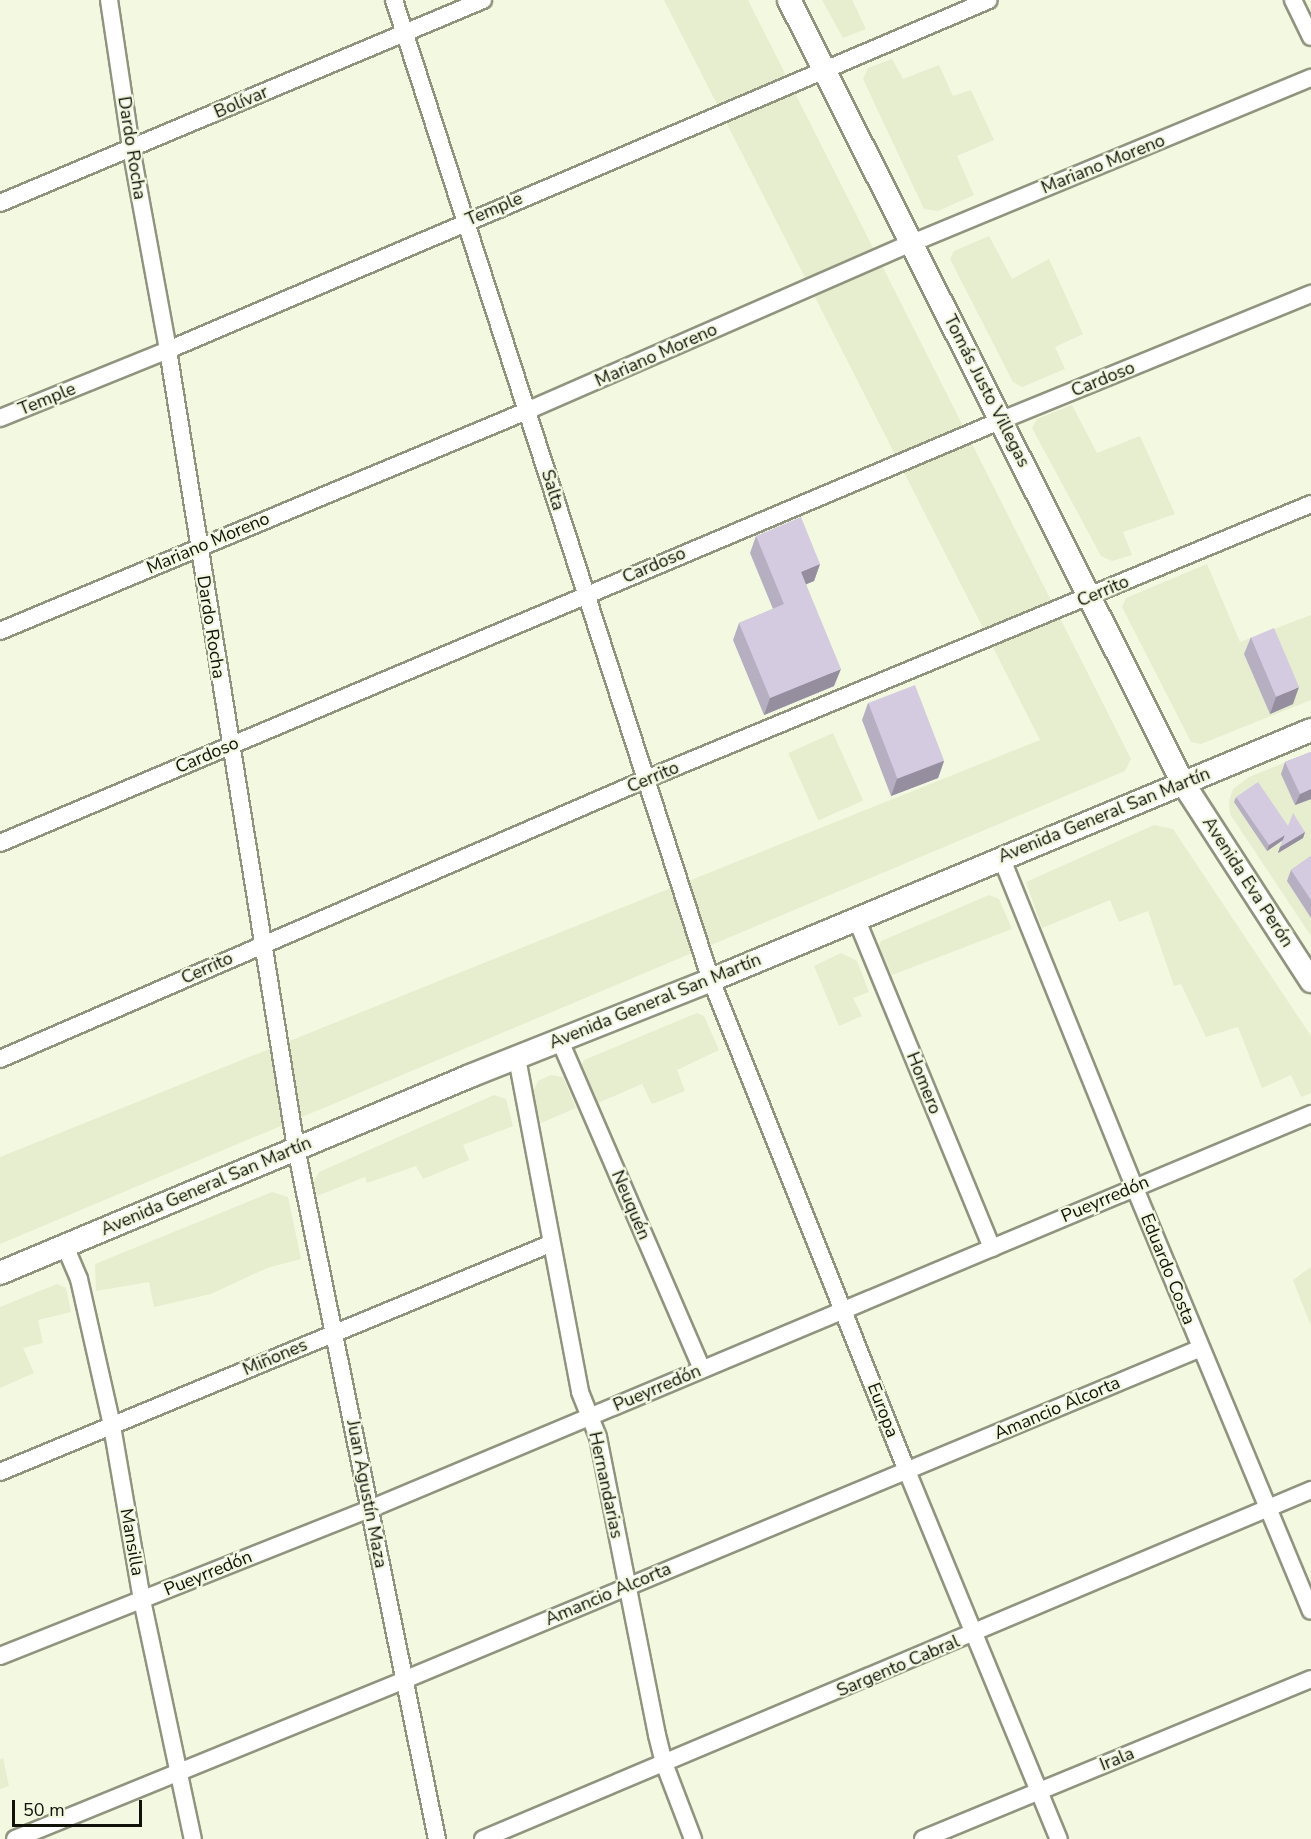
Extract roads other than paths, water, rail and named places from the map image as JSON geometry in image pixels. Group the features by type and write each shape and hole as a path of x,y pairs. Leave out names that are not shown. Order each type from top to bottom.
{"main road":[{"name":"Tomás Justo Villegas","path":"789,0 1183,783"},
{"name":"Avenida General San Martín","path":"0,1273 296,1148 711,980 1311,729"},
{"name":"Avenida Eva Perón","path":"1183,783 1311,981"}],"street":[{"name":"Dardo Rocha","path":"109,0 131,148 168,350 296,1148"},
{"name":"Salta","path":"394,0 529,410 644,780 711,980"},
{"name":"Bolívar","path":"0,204 483,0"},
{"name":"Temple","path":"0,418 168,350 988,0"},
{"path":"1293,0 1311,37"},
{"name":"Mariano Moreno","path":"0,631 198,546 529,410 912,243 1311,78"},
{"name":"Cardoso","path":"0,843 585,594 1311,294"},
{"name":"Cerrito","path":"0,1059 644,780 1311,504"},
{"name":"Eduardo Costa","path":"1001,857 1134,1186 1311,1611"},
{"name":"Homero","path":"856,918 992,1248"},
{"name":"Europa","path":"711,980 907,1471 976,1633 1059,1839"},
{"name":"Neuquén","path":"560,1041 702,1369"},
{"name":"Hernandarias","path":"517,1058 550,1244 580,1392 598,1437 664,1763 693,1839"},
{"name":"Pueyrredón","path":"0,1656 370,1509 992,1248 1134,1186 1311,1114"},
{"name":"Juan Agustín Maza","path":"296,1148 437,1839"},
{"name":"Miñones","path":"0,1472 550,1244"},
{"name":"Mansilla","path":"65,1246 79,1279 112,1426 142,1600 193,1839"},
{"name":"Amancio Alcorta","path":"15,1839 404,1680 1201,1348"},
{"name":"Sargento Cabral","path":"483,1839 1311,1490"},
{"name":"Irala","path":"923,1839 1311,1679"}]}
